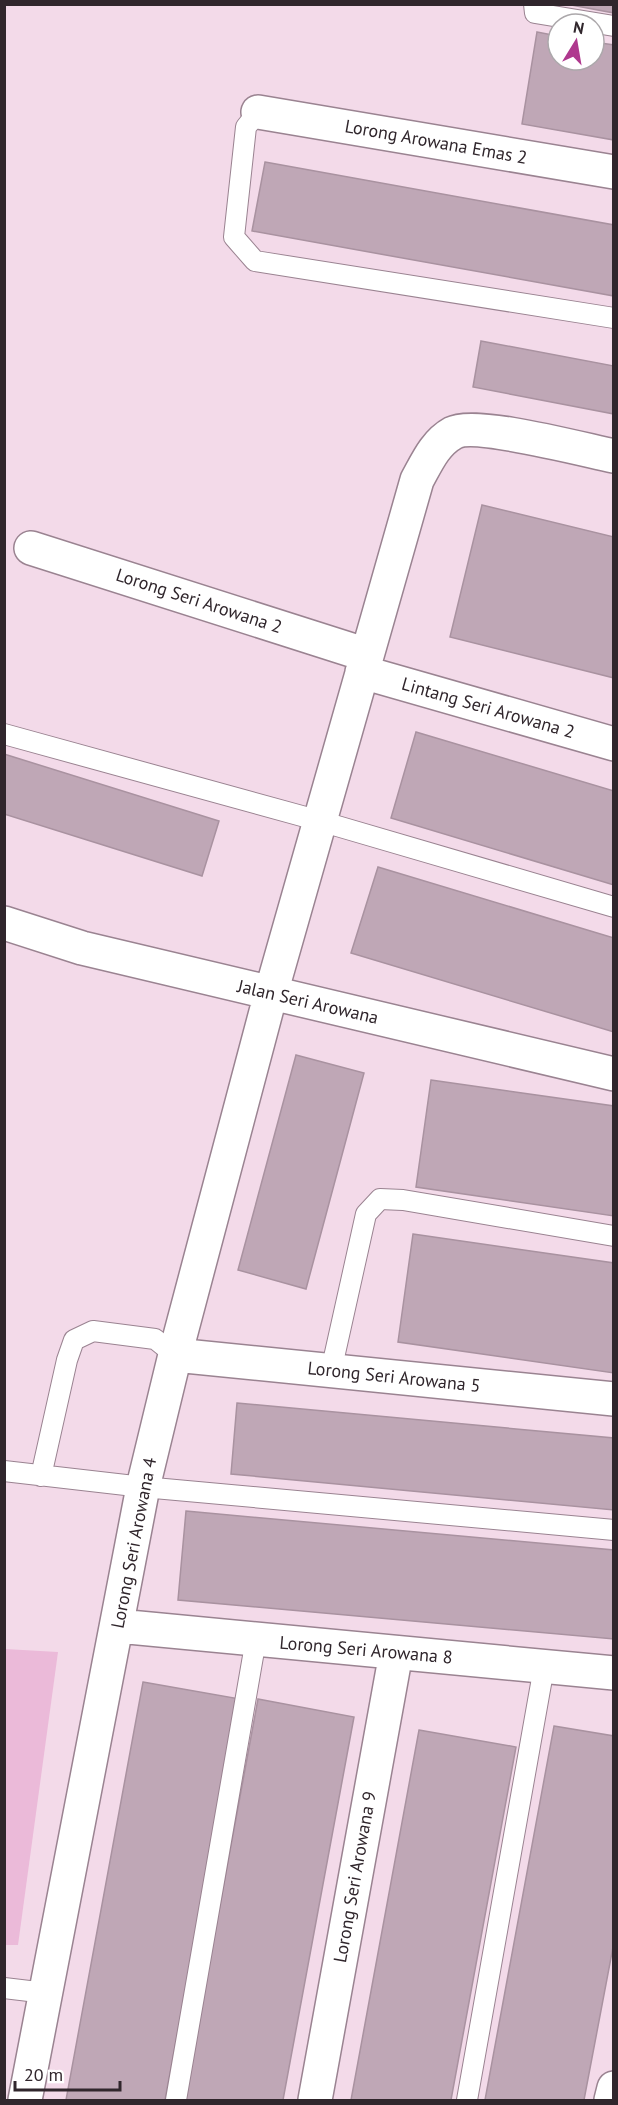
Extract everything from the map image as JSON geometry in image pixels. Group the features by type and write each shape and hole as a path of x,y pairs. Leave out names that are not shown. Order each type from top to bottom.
{"street":[{"name":"Lorong Arowana Emas 2","path":"258,112 614,172"},
{"name":"Lorong Seri Arowana 4","path":"25,2100 143,1487 175,1355 271,993 417,480 436,447 455,431 491,430 614,456"},
{"name":"Lorong Seri Arowana 2","path":"31,548 365,664"},
{"name":"Lintang Seri Arowana 2","path":"365,664 614,744"},
{"name":"Jalan Seri Arowana","path":"4,922 82,948 614,1074"},
{"name":"Lorong Seri Arowana 5","path":"175,1355 614,1399"},
{"name":"Lorong Seri Arowana 8","path":"118,1626 614,1673"},
{"name":"Lorong Seri Arowana 9","path":"315,2100 396,1653"},
{"path":"611,2100 614,2088"}],"lane":[{"path":"534,4 535,13 614,26"},
{"path":"258,112 246,127 234,237 255,261 614,318"},
{"path":"4,734 320,821 614,907"},
{"path":"331,1371 366,1214 380,1199 403,1200 614,1236"},
{"path":"41,1476 67,1360 74,1340 93,1331 154,1339 175,1355"},
{"path":"4,1472 614,1530"},
{"path":"176,2100 256,1639"},
{"path":"467,2100 544,1667"},
{"path":"4,1988 46,1994"}],"shaded area":[{"path":"5,1649 58,1652 18,1945 4,1945"}],"building":[{"path":"566,4 614,4 614,13"},
{"path":"537,32 546,34 546,72 606,72 606,44 614,45 614,140 522,124"},
{"path":"265,162 614,225 614,296 252,231"},
{"path":"481,341 614,366 614,414 473,387"},
{"path":"482,505 614,537 614,678 450,637"},
{"path":"416,732 614,791 614,885 391,818"},
{"path":"4,754 219,821 202,876 4,814"},
{"path":"378,867 614,938 614,1032 351,953"},
{"path":"296,1055 364,1073 306,1289 238,1270"},
{"path":"431,1080 614,1106 614,1216 416,1187"},
{"path":"413,1234 614,1263 614,1373 398,1342"},
{"path":"237,1403 614,1438 614,1510 231,1474"},
{"path":"186,1511 614,1550 614,1639 178,1600"},
{"path":"143,1682 240,1699 165,2100 66,2100"},
{"path":"258,1699 354,1717 283,2100 184,2100"},
{"path":"554,1726 614,1736 614,1942 584,2100 485,2100"},
{"path":"419,1730 516,1747 451,2100 351,2100"}]}
